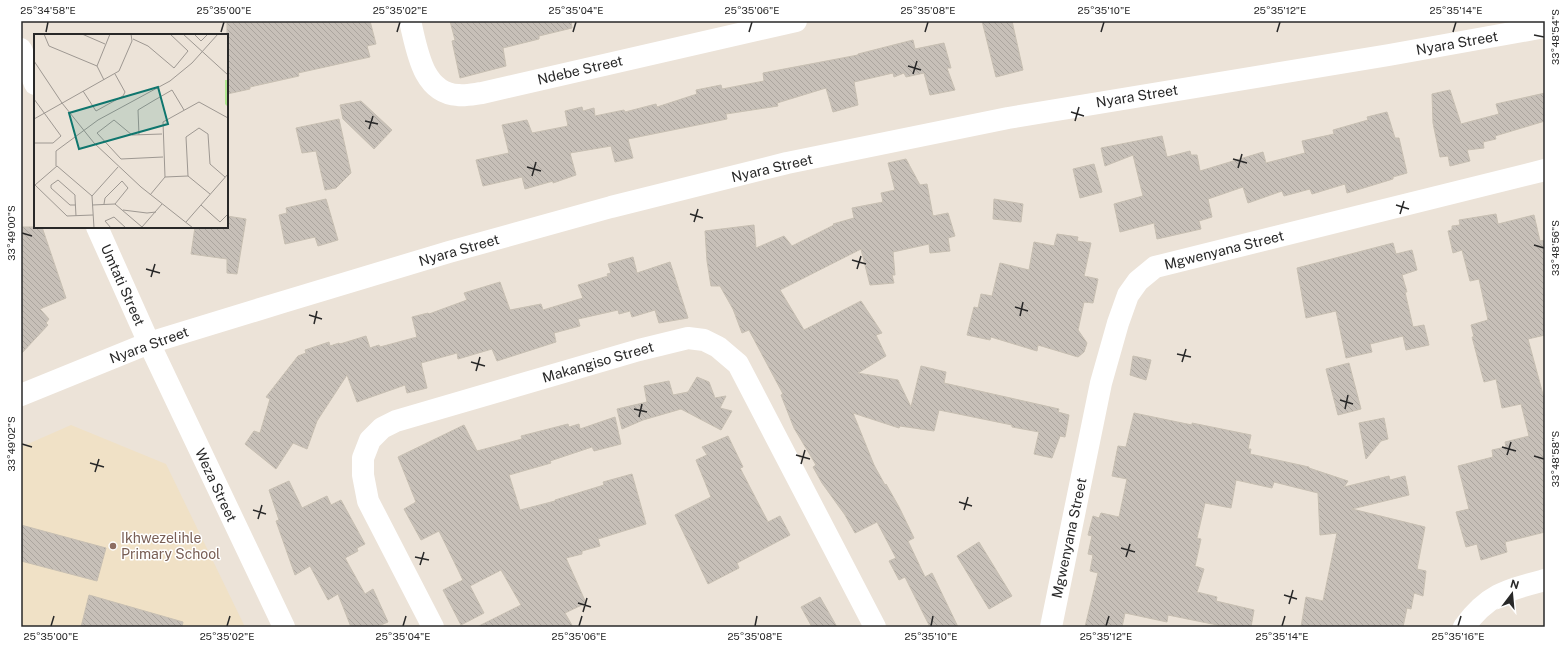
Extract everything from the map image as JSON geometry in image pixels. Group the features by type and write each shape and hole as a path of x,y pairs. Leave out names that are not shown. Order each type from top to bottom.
{"street":[{"name":"Ndebe Street","path":"410,21 422,65 428,79 437,89 446,94 458,95 482,93 796,21"},
{"name":"Nyara Street","path":"21,395 149,343 449,252 611,207 787,163 1008,118 1389,55 1545,27"},
{"path":"21,49 34,82"},
{"name":"Mgwenyana Street","path":"1051,627 1101,383 1118,323 1128,295 1138,281 1156,266 1545,170"},
{"name":"Umtati Street","path":"97,228 149,343"},
{"name":"Makangiso Street","path":"433,627 368,501 363,475 363,458 370,440 382,428 396,421 639,350 688,338 704,340 718,347 738,364 875,627"},
{"name":"Weza Street","path":"149,343 284,627"},
{"path":"1464,627 1482,606 1496,596 1511,589 1545,580"}],"shaded area":[{"name":"Ikhwezelihle Primary School","path":"71,425 166,464 245,627 21,627 21,447"}],"building":[{"path":"227,21 370,21 376,44 367,46 370,57 298,73 299,76 250,87 250,89 228,94"},
{"path":"450,21 571,21 572,28 539,36 539,39 503,48 506,66 460,78 452,41 455,40"},
{"path":"982,21 1012,21 1023,70 996,77"},
{"path":"913,40 915,49 944,43 951,68 947,68 955,90 930,95 924,73 906,77 904,73 894,77 893,73 854,82 858,105 833,112 826,88 777,103 778,106 726,114 727,119 628,139 633,158 615,162 611,146 570,153 576,175 553,183 553,181 525,189 522,177 483,186 476,160 509,153 502,125 527,120 532,133 568,126 565,111 582,107 583,111 594,108 595,116 624,110 625,112 656,104 657,107 697,94 696,90 721,85 722,89 764,81 763,73 858,55"},
{"path":"1450,90 1461,124 1499,114 1496,104 1545,93 1545,121 1495,136 1496,139 1483,142 1484,148 1467,150 1470,161 1450,166 1448,156 1440,157 1433,123 1432,94"},
{"path":"361,101 392,130 374,149 343,119 340,105"},
{"path":"1387,112 1395,138 1399,138 1407,173 1393,177 1393,179 1347,193 1345,184 1312,194 1310,189 1284,196 1282,191 1248,203 1243,187 1208,199 1212,217 1199,221 1201,229 1157,239 1154,223 1120,232 1114,204 1143,196 1133,155 1105,166 1101,148 1162,136 1167,157 1190,151 1191,155 1197,155 1200,171 1263,152 1266,163 1305,153 1302,141 1334,134 1333,130 1368,120 1367,117"},
{"path":"339,119 351,173 336,188 325,190 316,151 302,153 296,128"},
{"path":"906,159 920,185 927,184 933,216 948,213 955,236 948,238 950,251 930,253 929,244 893,252 895,275 892,275 894,283 870,285 861,249 780,290 804,330 861,301 882,333 876,335 886,356 858,373 898,380 911,407 921,366 946,372 944,383 1059,409 1058,412 1069,415 1065,437 1060,436 1052,458 1034,454 1039,432 1012,427 1012,425 939,410 934,431 900,426 899,428 853,413 874,465 899,507 914,538 908,541 925,577 932,573 958,627 930,627 905,577 899,580 889,561 896,558 877,522 855,533 845,515 822,483 813,467 816,465 794,428 781,395 783,394 749,330 742,333 733,309 720,286 711,286 707,261 705,231 754,225 756,248 784,236 792,246 834,225 833,224 854,218 852,208 883,202 881,193 895,190 888,163"},
{"path":"1094,164 1102,192 1080,198 1073,169"},
{"path":"326,199 338,240 318,246 315,237 285,244 279,215 287,213 286,208"},
{"path":"994,199 1023,204 1021,222 993,219"},
{"path":"1496,214 1498,224 1534,215 1540,241 1545,240 1545,335 1528,339 1545,402 1545,532 1505,542 1507,552 1481,560 1477,544 1466,547 1456,512 1469,509 1458,466 1493,457 1492,450 1506,447 1505,442 1529,436 1521,404 1502,408 1496,379 1484,382 1472,337 1474,337 1471,325 1488,320 1479,279 1470,281 1462,250 1453,253 1448,231 1452,230 1452,226 1460,225 1459,220"},
{"path":"228,216 246,219 237,274 227,273 227,259 191,254 195,228 228,228"},
{"path":"21,227 42,228 66,298 40,309 49,319 46,323 48,325 21,354"},
{"path":"1057,234 1078,237 1077,241 1091,243 1084,276 1098,279 1093,303 1084,302 1078,330 1087,343 1084,352 1078,357 1038,345 1037,351 991,337 990,340 967,335 974,307 978,308 981,294 992,296 1000,263 1029,270 1034,242 1054,246"},
{"path":"1393,243 1396,254 1412,250 1417,270 1402,275 1407,292 1405,292 1413,327 1424,325 1429,345 1406,350 1403,336 1370,344 1372,352 1346,358 1336,311 1306,318 1297,268"},
{"path":"633,257 637,273 670,262 688,318 659,323 655,310 632,317 630,311 619,314 618,310 578,319 580,326 554,333 556,342 497,361 492,349 458,359 457,353 421,363 427,388 407,393 405,385 357,402 347,375 317,421 307,449 293,443 276,469 245,444 254,431 260,433 270,399 266,397 298,356 306,353 305,350 329,342 330,346 366,336 370,348 379,345 380,347 417,337 412,317 429,314 467,300 464,293 500,282 510,310 541,304 543,310 583,298 578,285 608,276 607,274 611,273 608,264"},
{"path":"1133,356 1151,360 1146,380 1130,375"},
{"path":"1349,363 1361,409 1338,415 1326,369"},
{"path":"697,377 709,382 715,398 726,396 720,408 732,411 721,430 681,409 643,420 622,429 617,409 647,402 644,386 669,381 673,395 688,392"},
{"path":"1134,413 1251,435 1248,449 1251,449 1250,454 1309,467 1348,481 1344,487 1389,476 1390,480 1405,476 1409,495 1352,509 1425,527 1417,569 1426,571 1423,596 1414,593 1411,609 1407,608 1403,627 1301,627 1306,597 1323,601 1337,533 1320,535 1318,493 1274,482 1272,488 1236,480 1231,508 1205,503 1197,538 1201,539 1195,566 1204,569 1197,592 1217,597 1216,601 1254,610 1251,627 1227,627 1168,615 1167,622 1125,613 1122,627 1085,627 1098,573 1090,571 1093,555 1088,554 1092,536 1088,535 1093,516 1099,518 1101,513 1119,517 1127,479 1112,476 1118,446 1126,447"},
{"path":"615,417 621,444 594,451 592,447 550,461 551,463 509,475 520,510 555,501 604,485 603,482 632,474 646,524 598,539 600,546 582,551 582,554 566,558 586,603 565,613 573,627 477,627 521,605 501,570 470,586 484,613 461,625 443,590 463,580 439,531 421,540 404,509 416,502 398,457 464,425 477,451 522,439 521,436 568,424 569,427 579,424 580,429"},
{"path":"1384,418 1388,439 1381,441 1366,459 1359,423"},
{"path":"728,436 743,467 740,468 768,522 780,516 790,535 737,563 739,568 708,584 675,515 711,497 696,460 707,455 702,447"},
{"path":"289,481 302,508 327,496 331,505 341,500 365,544 357,548 358,551 345,558 365,594 373,589 388,622 376,627 351,627 338,594 328,600 310,566 295,575 276,521 279,520 269,490"},
{"path":"21,525 106,548 97,581 21,561"},
{"path":"979,542 1012,596 989,609 957,556"},
{"path":"89,595 183,622 182,627 81,627"},
{"path":"820,597 837,627 812,627 801,607"}],"place":[{"name":"Ikhwezelihle Primary School","path":"113,546"}]}
